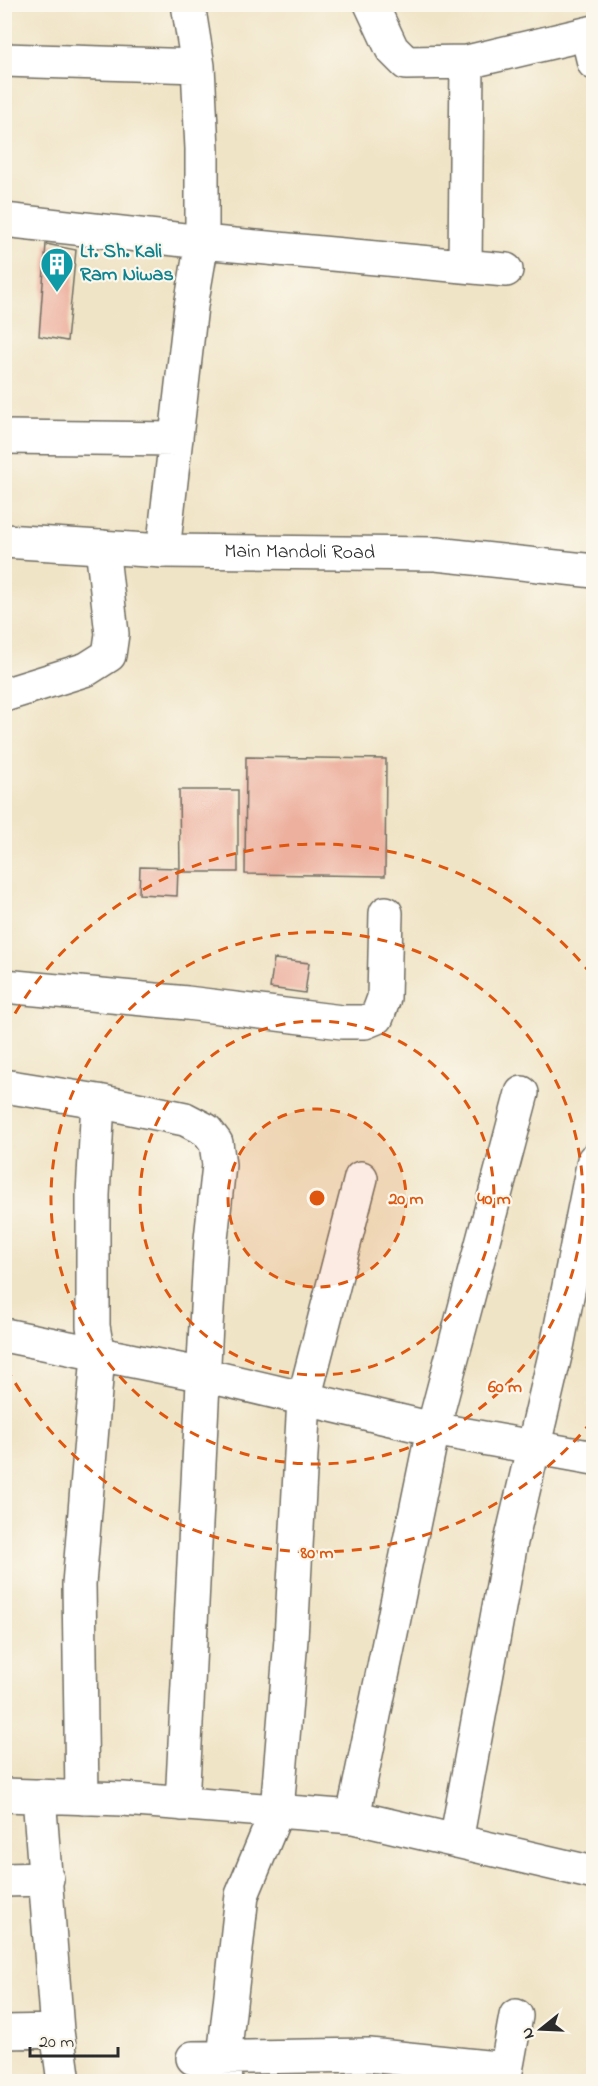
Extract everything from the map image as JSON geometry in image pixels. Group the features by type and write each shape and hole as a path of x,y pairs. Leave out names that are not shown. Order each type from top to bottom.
{"street":[{"path":"163,551 191,306 202,242 202,149 198,66 188,4"},
{"path":"371,4 392,49 406,63 467,62 592,43"},
{"path":"4,60 198,66"},
{"path":"465,266 467,62"},
{"path":"4,220 202,242 506,270"},
{"path":"4,437 176,439"},
{"name":"Main Mandoli Road","path":"4,541 163,551 436,554 594,571"},
{"path":"4,695 87,669 109,655 111,625 102,547"},
{"path":"4,986 187,1003 342,1022 365,1022 377,1017 384,999 386,913"},
{"path":"4,1086 98,1101 185,1119 206,1130 216,1143 219,1165 211,1239 182,1804"},
{"path":"353,1817 433,1429 522,1093"},
{"path":"82,1798 79,1584 98,1355 93,1326 93,1195 98,1101"},
{"path":"456,1841 511,1542 557,1347 594,1160"},
{"path":"361,1178 304,1399 291,1639 277,1811 242,1895 214,2066 369,2055 505,2075 516,2016"},
{"path":"4,1335 204,1376 433,1429 594,1458"},
{"path":"4,1795 182,1804 353,1817 594,1873"},
{"path":"39,1796 57,2031 64,2082"},
{"path":"4,1880 47,1879"},
{"path":"4,2032 57,2031"}],"building":[{"name":"Lt. Sh. Kali Ram Niwas","path":"46,244 76,250 67,341 39,336"},
{"path":"246,757 386,759 385,876 245,874"},
{"path":"179,790 238,790 238,872 180,872"},
{"path":"140,867 178,868 177,896 139,894"},
{"path":"274,959 309,963 305,993 270,988"}],"place":[{"name":"Lt. Sh. Kali Ram Niwas","path":"57,293"}]}
